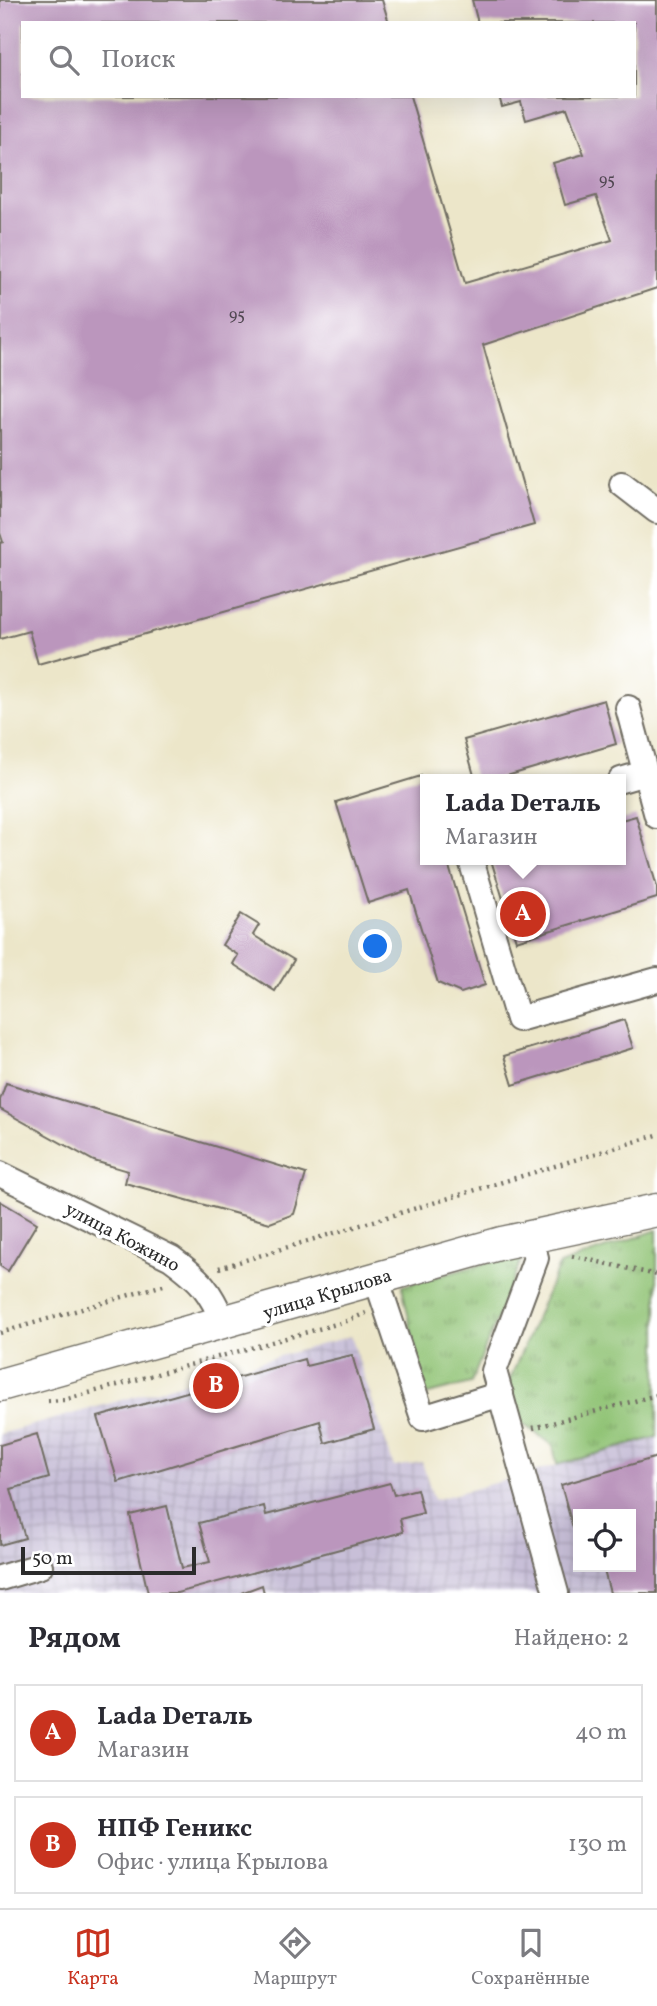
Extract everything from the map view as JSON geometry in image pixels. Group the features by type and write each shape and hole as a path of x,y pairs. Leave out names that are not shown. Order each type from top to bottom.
{"main road":[{"name":"улица Крылова","path":"0,1385 224,1323 380,1291 657,1210"}],"street":[{"path":"622,484 657,511"},
{"path":"628,708 657,816"},
{"path":"626,779 645,773"},
{"path":"472,865 517,1019 657,980"},
{"name":"улица Кожино","path":"0,1174 171,1258 195,1275 212,1297 224,1323"},
{"path":"533,1247 494,1371 556,1593"},
{"path":"380,1291 423,1418 501,1394"},
{"path":"0,1578 40,1566"}],"path":[{"path":"0,1333 657,1135"},
{"path":"533,1247 657,1275"},
{"path":"38,1402 64,1400 347,1321 380,1291"},
{"path":"512,1433 657,1395"}],"shaded area":[{"path":"351,1336 394,1467 422,1462 434,1500 657,1437 657,1593 0,1593 0,1434"}],"green space":[{"path":"657,1230 657,1437 557,1465 553,1445 498,1407 559,1265"},
{"path":"524,1253 471,1383 425,1395 402,1286"}],"building":[{"path":"0,0 382,0 388,21 21,21 21,98 411,98 465,283 612,240 596,196 565,205 553,163 584,154 567,108 526,120 521,102 502,107 500,98 636,98 636,21 477,21 472,0 657,0 657,288 483,345 534,525 38,664 29,631 0,639 0,543 3,542 0,533"},
{"path":"604,700 616,744 513,774 474,774 464,740"},
{"path":"420,776 420,865 449,865 485,985 461,993 438,983 409,890 368,903 336,802"},
{"path":"636,816 657,887 657,898 516,941 493,865 626,865 626,819"},
{"path":"241,914 259,925 253,935 294,960 275,991 233,964 238,955 222,945"},
{"path":"624,1020 633,1048 513,1085 504,1056"},
{"path":"6,1083 306,1174 294,1214 270,1223 125,1183 128,1171 94,1161 0,1109"},
{"path":"0,1201 37,1223 8,1271 0,1266"},
{"path":"352,1355 374,1429 325,1443 320,1421 118,1482 98,1417 304,1359 306,1366"},
{"path":"37,1434 49,1478 11,1489 25,1538 0,1545 0,1445"},
{"path":"657,1457 657,1593 610,1593 604,1572 636,1572 636,1509 573,1509 573,1528 561,1485"},
{"path":"390,1483 394,1495 417,1489 423,1513 400,1519 403,1532 177,1593 148,1593 130,1515 167,1506 182,1568 210,1562 199,1523 264,1506 266,1515"},
{"path":"262,1585 264,1593 241,1593"}],"place":[{"name":"Lada Dеталь","path":"523,914"},
{"name":"НПФ Геникс","path":"216,1386"}]}
